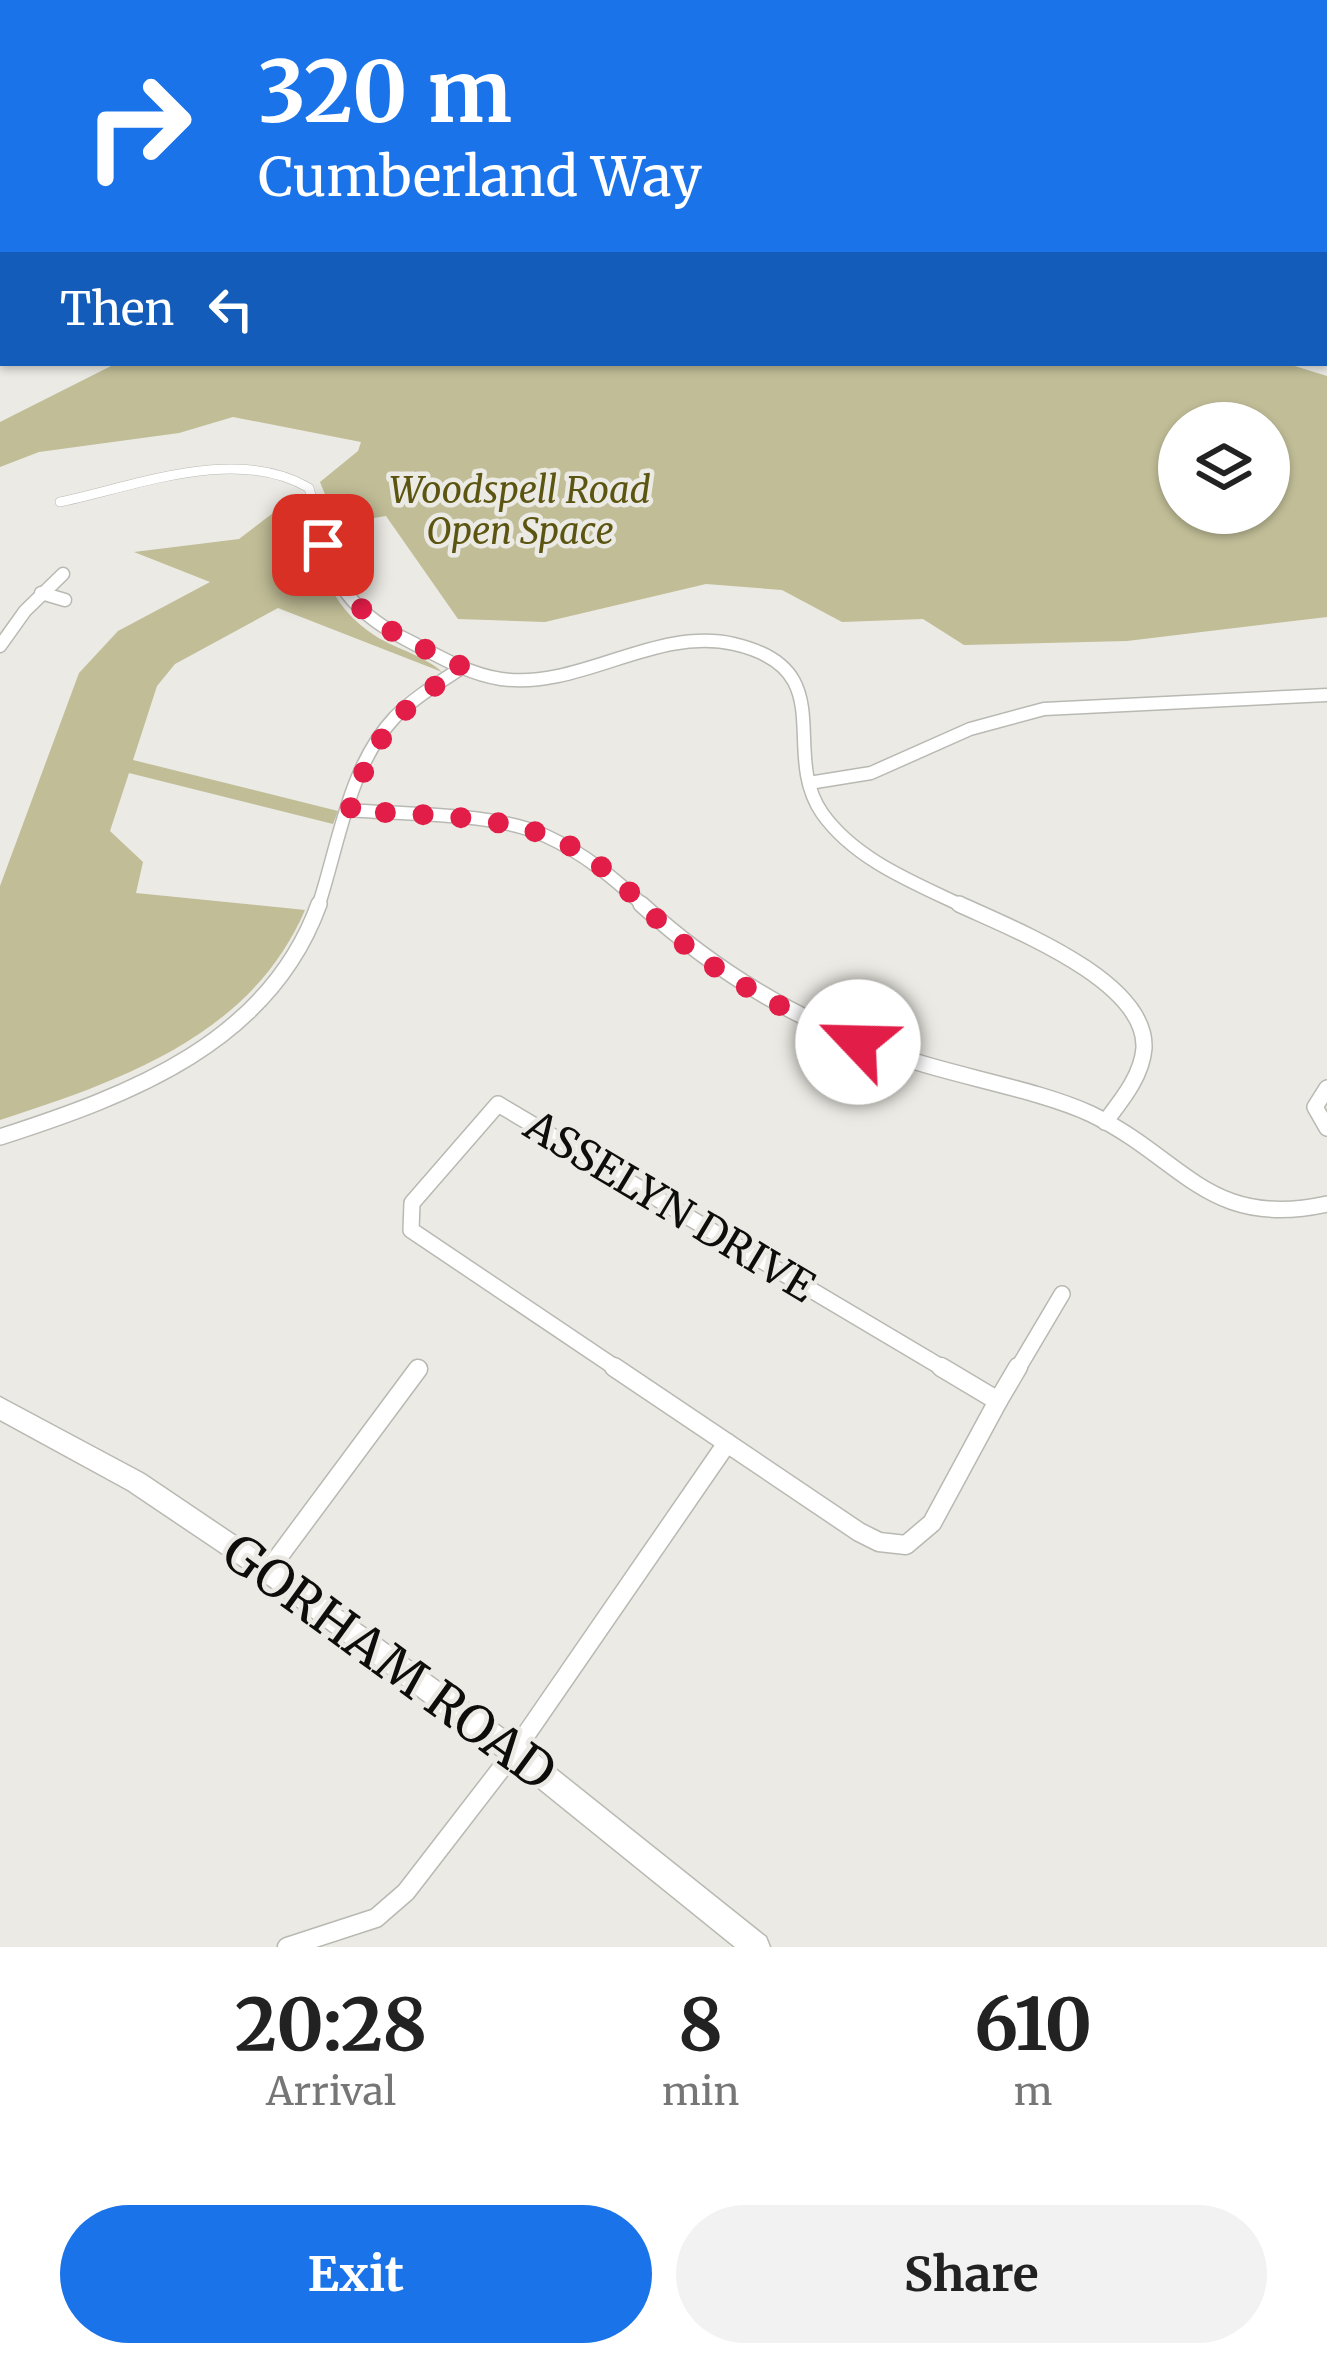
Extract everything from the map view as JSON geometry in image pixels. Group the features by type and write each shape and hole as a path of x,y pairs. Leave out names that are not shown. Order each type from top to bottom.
{"main road":[{"name":"GORHAM ROAD","path":"0,1408 136,1482 268,1571 514,1752 756,1947"}],"street":[{"path":"60,502 242,469 293,476 309,488 328,562 350,600 381,627 463,667 496,678 528,680 685,642 749,649 782,666 798,683 807,723 809,783 826,818 873,861 1093,971 1119,991 1137,1014 1144,1048 1134,1076 1105,1122"},
{"path":"84,479 88,497"},
{"path":"0,646 41,593 63,574"},
{"path":"41,593 65,601"},
{"path":"0,1137 138,1089 195,1057 242,1019 281,977 308,932 373,747 390,723 463,667"},
{"path":"809,783 872,773 970,729 1043,710 1327,695"},
{"path":"350,810 490,823 553,838 598,864 696,954 800,1016 902,1058 1058,1103 1105,1122 1222,1202 1271,1213 1310,1211 1327,1204"},
{"path":"1327,1088 1315,1106 1327,1128"},
{"name":"ASSELYN DRIVE","path":"998,1401 498,1104 412,1203 411,1230 866,1536 895,1546 922,1536 932,1523 1062,1294"},
{"path":"268,1571 418,1369"},
{"path":"287,1947 358,1925 392,1906 514,1752 727,1443"}],"green space":[{"name":"Woodspell Road Open Space","path":"111,366 1295,366 1327,376 1327,617 1127,641 964,645 923,619 842,622 782,590 706,584 545,622 458,619 386,516 343,523 335,519 320,482 358,451 361,442 233,417 179,433 39,452 0,467 0,422"},
{"path":"298,494 324,574 344,608 377,637 442,672 278,608 175,664 157,686 133,760 338,811 333,824 129,773 110,831 143,862 136,893 305,910 281,954 216,1022 135,1070 0,1120 0,886 79,673 118,631 210,582 134,552 239,539"}],"route":[{"path":"323,545 336,581 358,608 400,638 463,667 412,701 390,723 373,747 350,810 490,823 565,843 598,864 696,954 772,1001 858,1042"}]}
